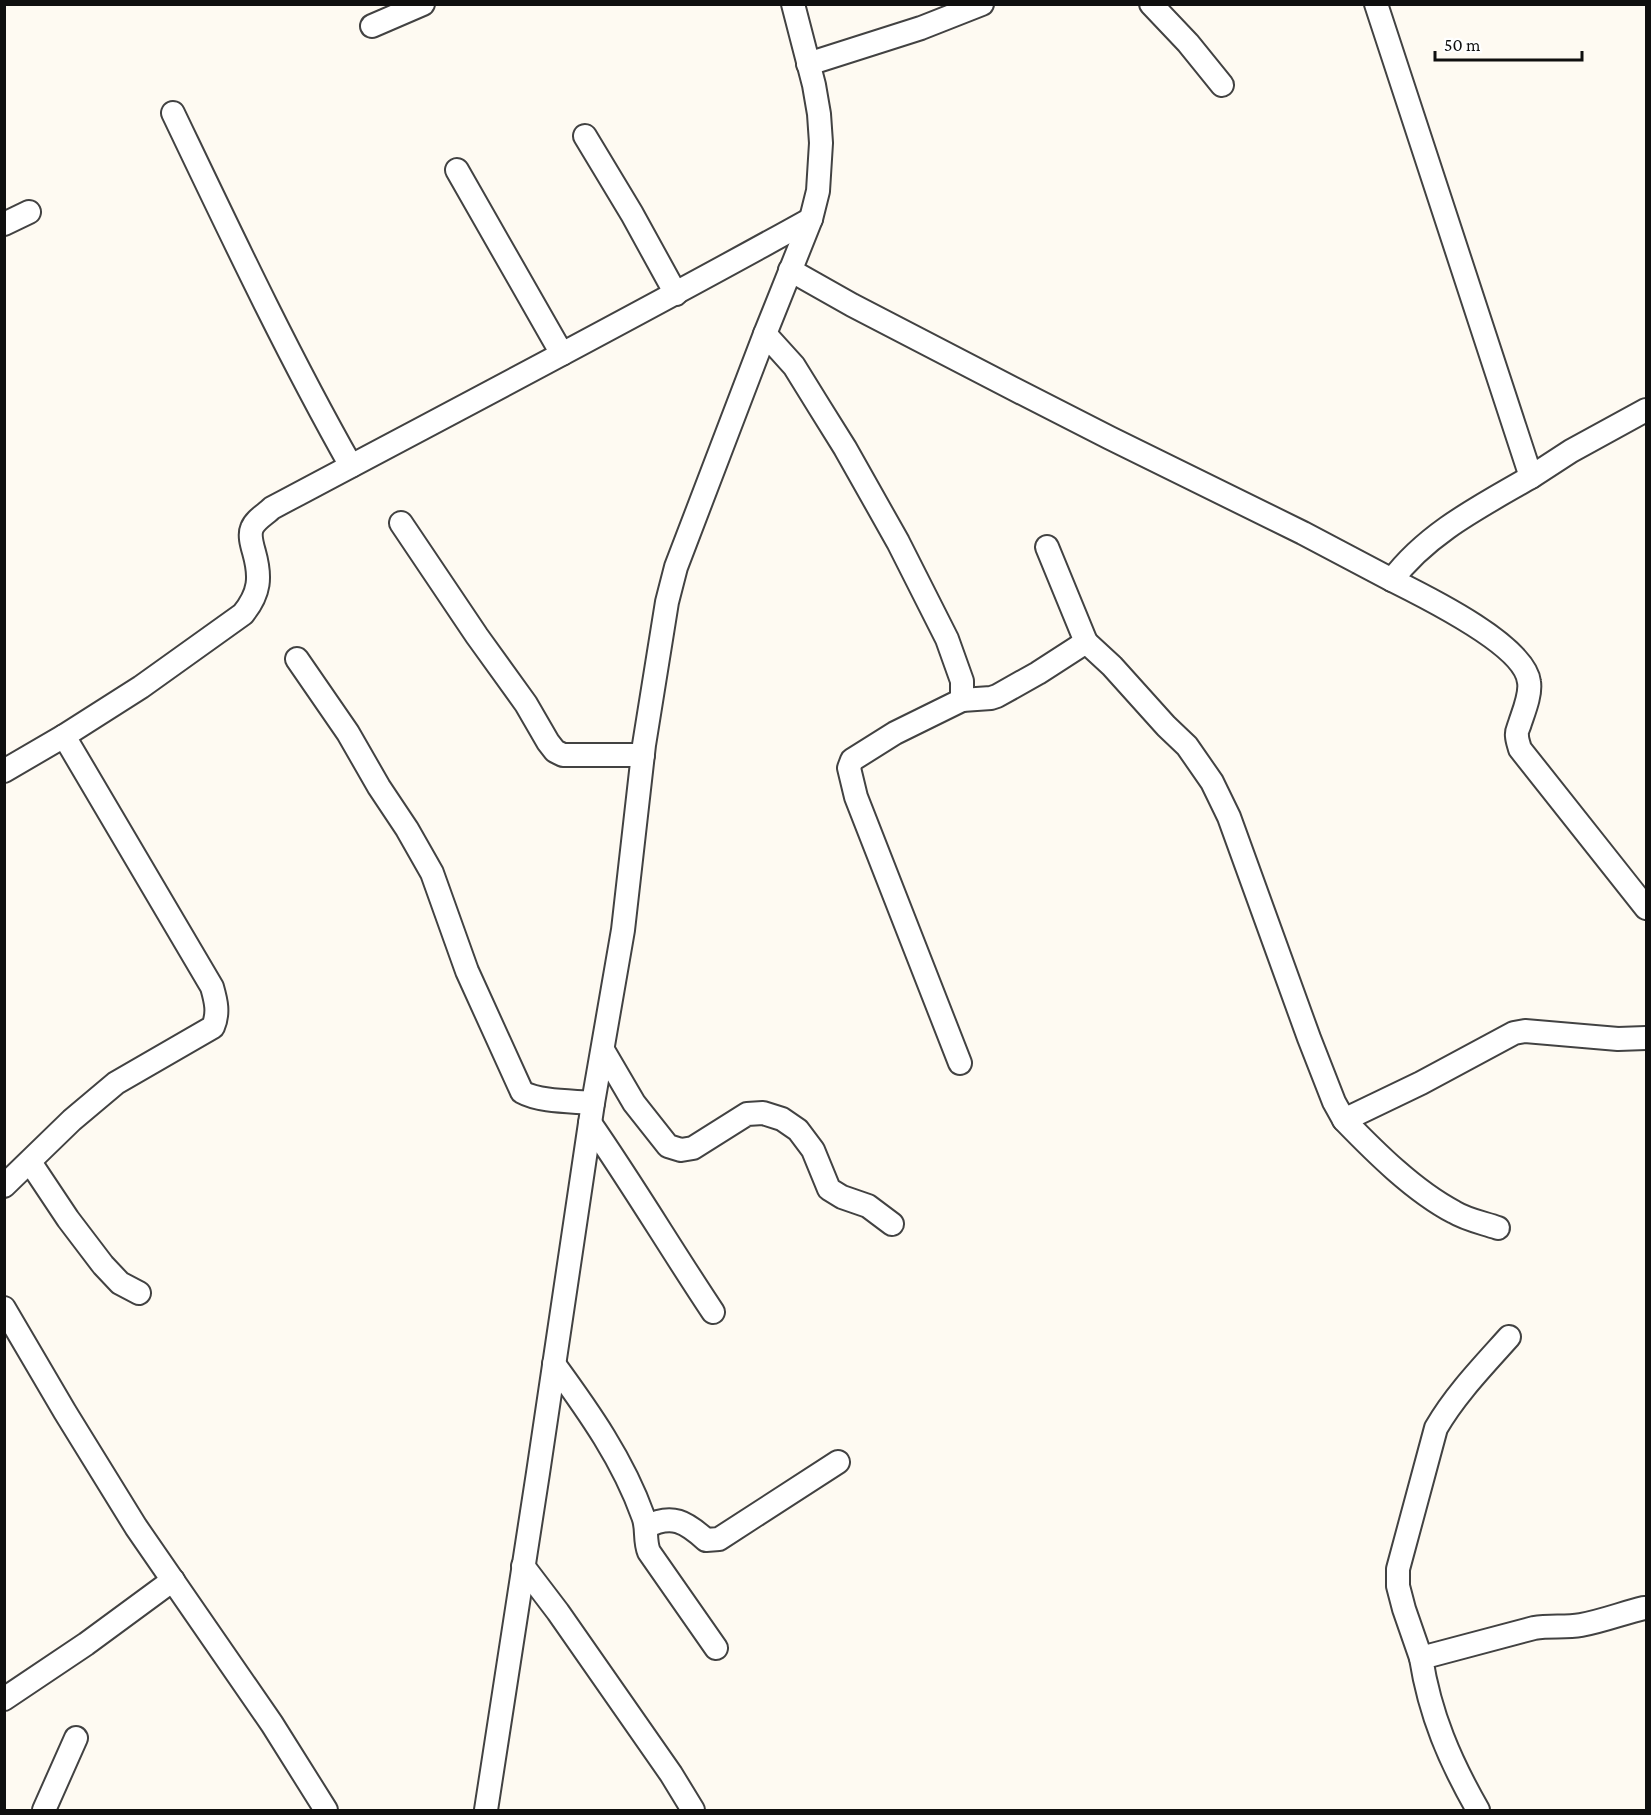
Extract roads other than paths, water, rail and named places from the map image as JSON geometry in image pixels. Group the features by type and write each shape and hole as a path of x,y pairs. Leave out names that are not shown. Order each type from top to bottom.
{"street":[{"path":"372,26 423,4"},
{"path":"486,1810 592,1113 623,930 643,755 664,620 676,567 811,219 818,191 821,143 819,114 793,4"},
{"path":"808,64 910,32 982,4"},
{"path":"1151,4 1188,43 1222,85"},
{"path":"1376,4 1531,477"},
{"path":"173,112 256,287 310,393 351,466"},
{"path":"585,136 676,294"},
{"path":"457,170 562,354"},
{"path":"4,224 29,213"},
{"path":"4,771 141,687 243,614 254,601 258,585 252,529 258,520 272,508 676,294 811,219"},
{"path":"790,270 1004,384 1303,532 1437,603 1494,639 1521,663 1528,674 1530,685 1516,734 1520,749 1647,908"},
{"path":"765,334 794,366 845,448 898,542 947,639 962,681 962,700"},
{"path":"1392,580 1418,550 1465,516 1571,451 1647,410"},
{"path":"401,523 519,694 555,751 563,755 643,755"},
{"path":"1047,547 1086,642 1112,666 1187,746 1212,782 1229,817 1309,1038 1334,1102 1344,1120 1370,1146 1429,1197 1455,1213 1498,1228"},
{"path":"960,1063 856,797 849,768 852,760 859,754 896,733 962,700 997,696 1086,642"},
{"path":"297,658 348,733 432,873 467,971 522,1092 592,1113 623,1171 713,1312"},
{"path":"4,1186 72,1120 116,1083 207,1032 213,1027 217,1014 212,987 64,736"},
{"path":"1344,1120 1421,1083 1514,1033 1525,1031 1607,1038 1647,1038"},
{"path":"603,1050 634,1103 668,1146 681,1150 693,1148 747,1114 763,1113 782,1119 798,1130 813,1150 829,1189 842,1197 868,1206 892,1224"},
{"path":"30,1162 103,1265 120,1283 139,1293"},
{"path":"4,1308 64,1412 136,1527 272,1724 326,1810"},
{"path":"1478,1810 1461,1779 1430,1705 1421,1658 1398,1586 1398,1569 1436,1428 1461,1391 1509,1337"},
{"path":"554,1364 594,1420 622,1466 646,1527 645,1543 649,1552 716,1648"},
{"path":"646,1527 658,1521 681,1522 694,1529 706,1540 719,1539 838,1462"},
{"path":"523,1566 558,1612 671,1774 693,1810"},
{"path":"4,1699 86,1644 173,1580"},
{"path":"1421,1658 1547,1625 1577,1626 1647,1608"},
{"path":"44,1810 76,1738"}]}
